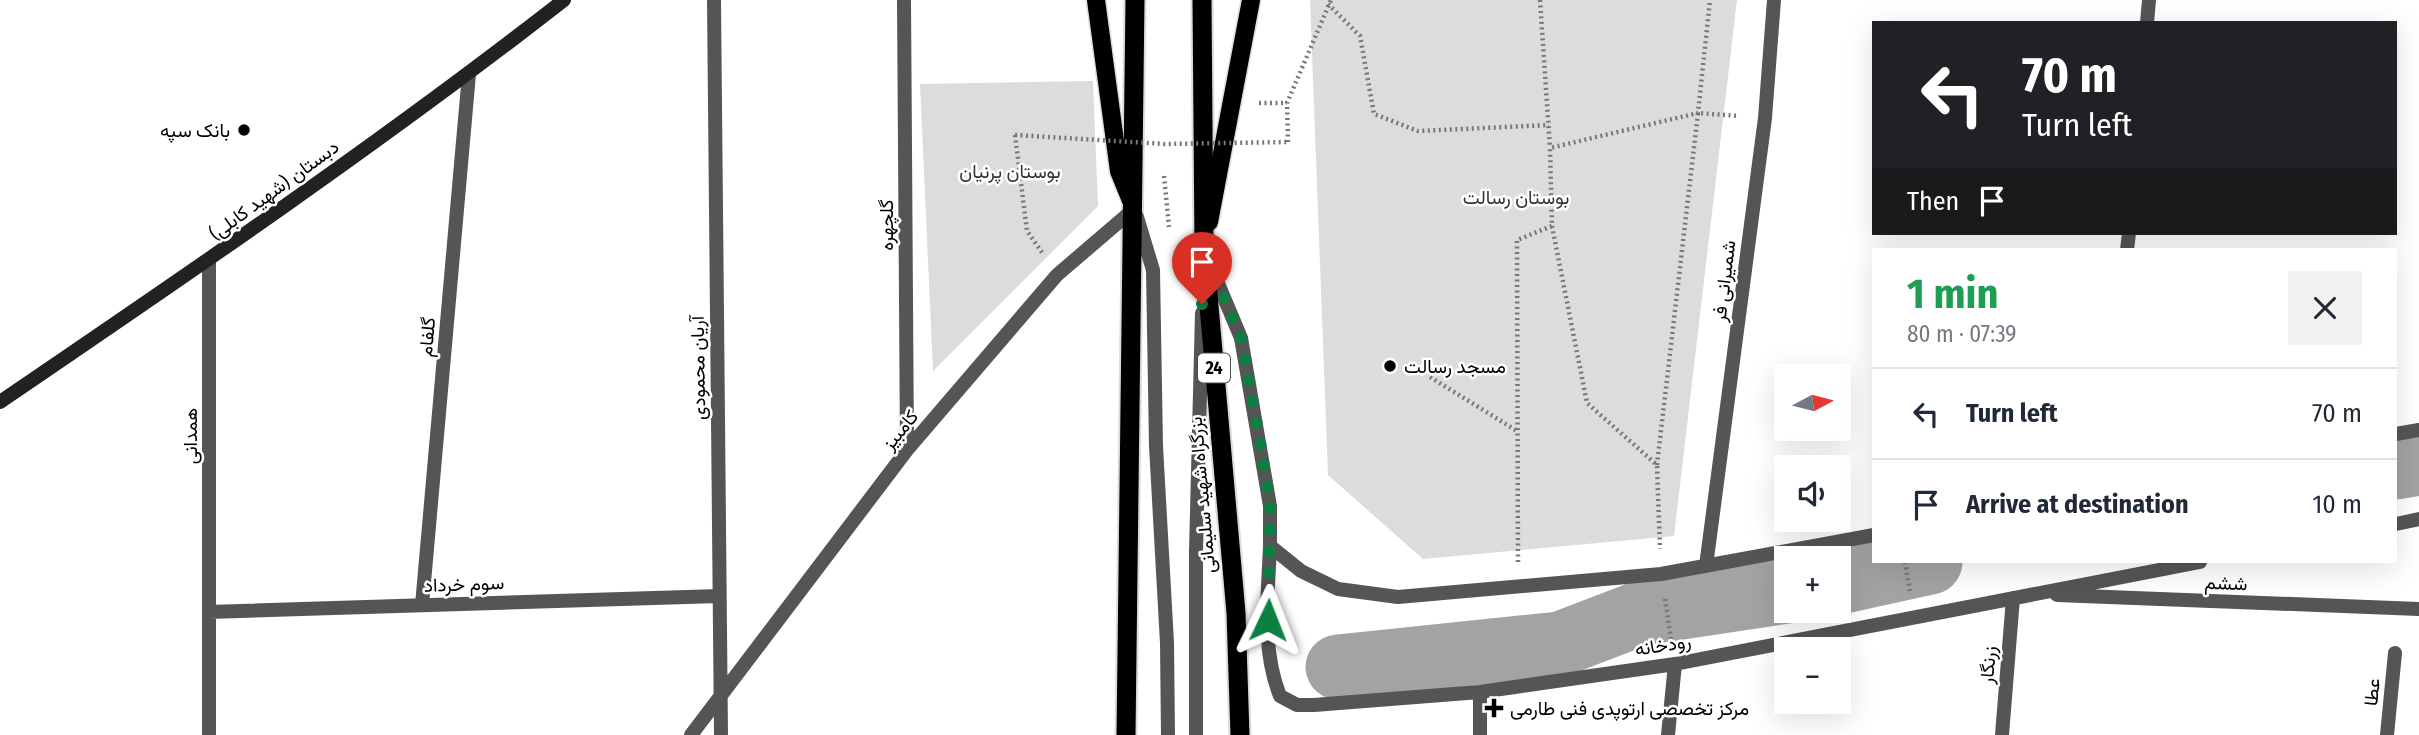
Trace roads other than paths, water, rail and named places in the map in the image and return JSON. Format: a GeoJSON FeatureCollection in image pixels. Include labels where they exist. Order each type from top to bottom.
{"type":"FeatureCollection","features":[{"type":"Feature","properties":{"kind":"highway"},"geometry":{"type":"LineString","coordinates":[[1126,735],[1135,0]]}},
{"type":"Feature","properties":{"kind":"highway","name":"بزرگراه شهید سلیمانی"},"geometry":{"type":"LineString","coordinates":[[1202,0],[1204,249],[1236,613],[1240,735]]}},
{"type":"Feature","properties":{"kind":"main road","name":"دبستان (شهید کابلی)"},"geometry":{"type":"LineString","coordinates":[[0,402],[209,260],[470,74],[564,0]]}},
{"type":"Feature","properties":{"kind":"main road"},"geometry":{"type":"LineString","coordinates":[[1096,0],[1119,171],[1134,209]]}},
{"type":"Feature","properties":{"kind":"main road"},"geometry":{"type":"LineString","coordinates":[[1204,249],[1251,0]]}},
{"type":"Feature","properties":{"kind":"street","name":"آریان محمودی"},"geometry":{"type":"LineString","coordinates":[[714,0],[721,735]]}},
{"type":"Feature","properties":{"kind":"street","name":"گلچهره"},"geometry":{"type":"LineString","coordinates":[[904,0],[907,450]]}},
{"type":"Feature","properties":{"kind":"street","name":"شمیرانی فر"},"geometry":{"type":"LineString","coordinates":[[1706,566],[1765,118],[1774,0]]}},
{"type":"Feature","properties":{"kind":"street"},"geometry":{"type":"LineString","coordinates":[[2147,21],[2149,0]]}},
{"type":"Feature","properties":{"kind":"street","name":"گلفام"},"geometry":{"type":"LineString","coordinates":[[422,605],[470,74]]}},
{"type":"Feature","properties":{"kind":"street","name":"کامبیز"},"geometry":{"type":"LineString","coordinates":[[691,735],[907,450],[1057,275],[1134,209]]}},
{"type":"Feature","properties":{"kind":"street"},"geometry":{"type":"LineString","coordinates":[[1134,209],[1153,270],[1156,446],[1167,643],[1168,735]]}},
{"type":"Feature","properties":{"kind":"street"},"geometry":{"type":"LineString","coordinates":[[1196,735],[1196,552],[1204,249]]}},
{"type":"Feature","properties":{"kind":"street","name":"رودخانه"},"geometry":{"type":"LineString","coordinates":[[1204,249],[1241,338],[1270,506],[1267,644],[1270,672],[1280,696],[1297,705],[1480,692],[1675,664],[2195,563]]}},
{"type":"Feature","properties":{"kind":"street","name":"همدانی"},"geometry":{"type":"LineString","coordinates":[[209,260],[209,735]]}},
{"type":"Feature","properties":{"kind":"street"},"geometry":{"type":"LineString","coordinates":[[2397,434],[2419,430]]}},
{"type":"Feature","properties":{"kind":"street"},"geometry":{"type":"LineString","coordinates":[[2397,524],[2419,519]]}},
{"type":"Feature","properties":{"kind":"street"},"geometry":{"type":"LineString","coordinates":[[1270,546],[1301,571],[1338,589],[1398,597],[1661,574],[1872,535]]}},
{"type":"Feature","properties":{"kind":"street","name":"ششم"},"geometry":{"type":"LineString","coordinates":[[2032,594],[2419,609]]}},
{"type":"Feature","properties":{"kind":"street","name":"سوم خرداد"},"geometry":{"type":"LineString","coordinates":[[209,612],[719,596]]}},
{"type":"Feature","properties":{"kind":"street","name":"زرنگار"},"geometry":{"type":"LineString","coordinates":[[2002,735],[2012,598]]}},
{"type":"Feature","properties":{"kind":"street","name":"عطا"},"geometry":{"type":"LineString","coordinates":[[2387,735],[2395,653]]}},
{"type":"Feature","properties":{"kind":"street"},"geometry":{"type":"LineString","coordinates":[[1668,735],[1675,664]]}},
{"type":"Feature","properties":{"kind":"street"},"geometry":{"type":"LineString","coordinates":[[1480,692],[1480,735]]}},
{"type":"Feature","properties":{"kind":"waterway"},"geometry":{"type":"LineString","coordinates":[[2397,467],[2419,463]]}},
{"type":"Feature","properties":{"kind":"waterway"},"geometry":{"type":"LineString","coordinates":[[1851,579],[1925,563]]}},
{"type":"Feature","properties":{"kind":"waterway"},"geometry":{"type":"LineString","coordinates":[[1338,667],[1560,644],[1641,613],[1774,593]]}},
{"type":"Feature","properties":{"kind":"place","name":"بانک سپه"},"geometry":{"type":"Point","coordinates":[244,130]}},
{"type":"Feature","properties":{"kind":"place","name":"مسجد رسالت"},"geometry":{"type":"Point","coordinates":[1390,366]}},
{"type":"Feature","properties":{"kind":"place","name":"مرکز تخصصی ارتوپدی فنی طارمی"},"geometry":{"type":"Point","coordinates":[1494,708]}},
{"type":"Feature","properties":{"kind":"park label","name":"بوستان پرنیان"},"geometry":{"type":"Point","coordinates":[1010,171]}},
{"type":"Feature","properties":{"kind":"park label","name":"بوستان رسالت"},"geometry":{"type":"Point","coordinates":[1516,197]}}]}
